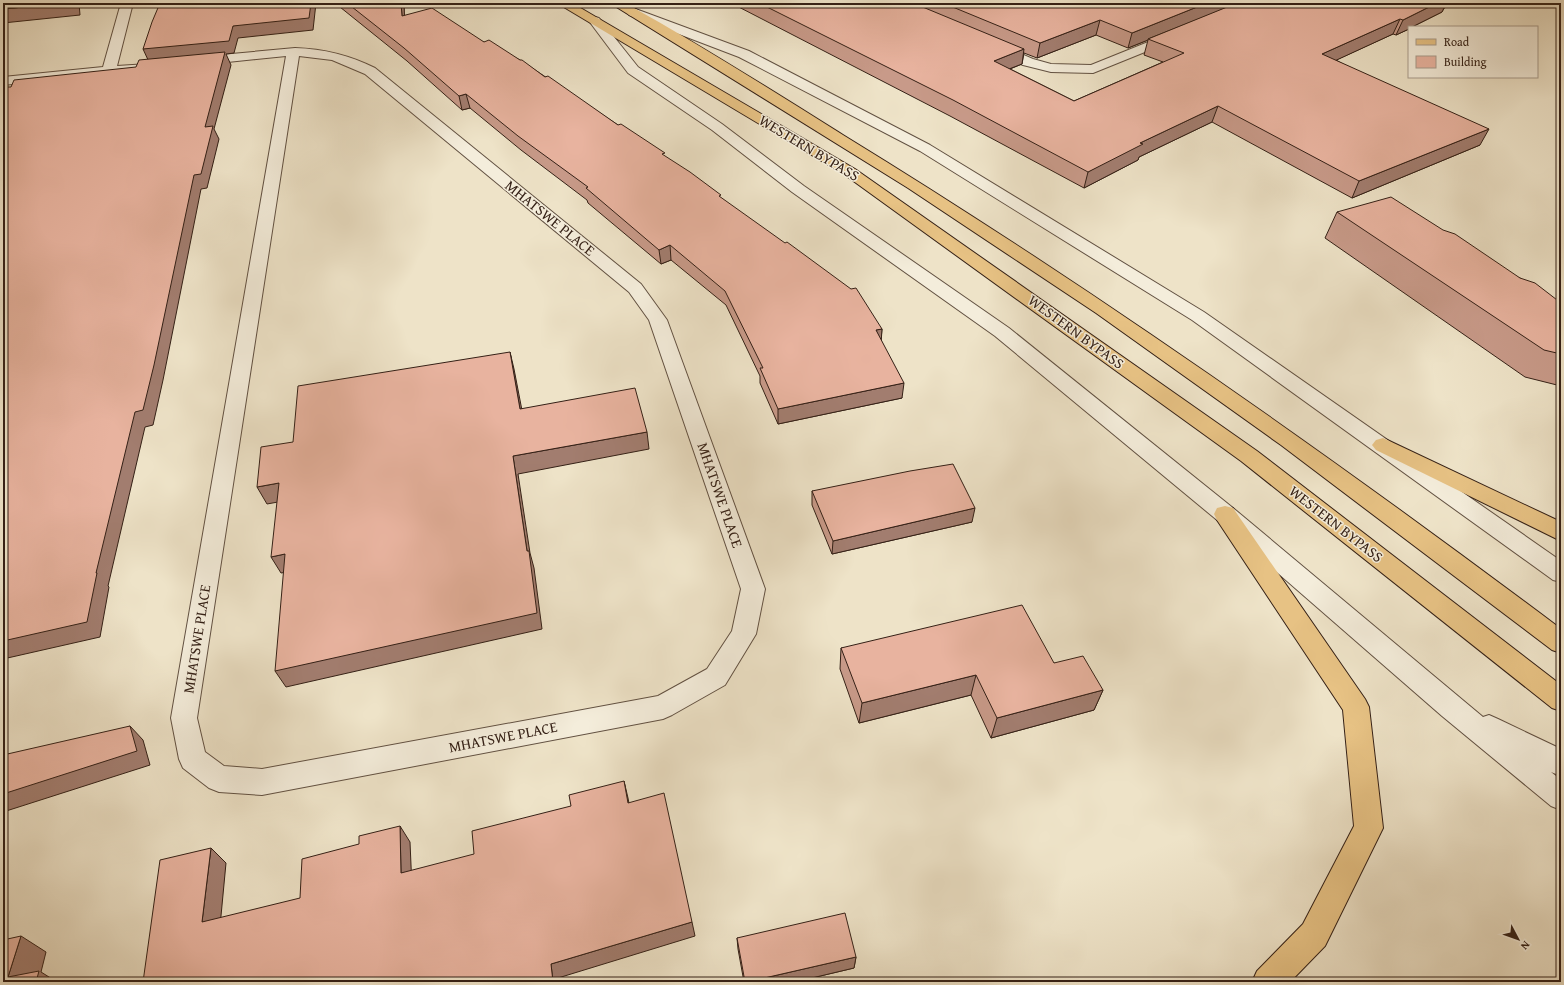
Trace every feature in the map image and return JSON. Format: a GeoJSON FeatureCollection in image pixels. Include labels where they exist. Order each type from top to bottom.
{"type":"FeatureCollection","features":[{"type":"Feature","properties":{"kind":"main road","name":"WESTERN BYPASS"},"geometry":{"type":"LineString","coordinates":[[563,3],[850,172],[1249,456],[1561,700]]}},
{"type":"Feature","properties":{"kind":"main road","name":"WESTERN BYPASS"},"geometry":{"type":"LineString","coordinates":[[616,3],[874,160],[995,236],[1246,410],[1561,643]]}},
{"type":"Feature","properties":{"kind":"main road"},"geometry":{"type":"LineString","coordinates":[[1383,445],[1561,532]]}},
{"type":"Feature","properties":{"kind":"main road"},"geometry":{"type":"LineString","coordinates":[[1225,514],[1356,707],[1369,828],[1314,935],[1268,982]]}},
{"type":"Feature","properties":{"kind":"street"},"geometry":{"type":"LineString","coordinates":[[109,70],[127,3]]}},
{"type":"Feature","properties":{"kind":"street"},"geometry":{"type":"LineString","coordinates":[[633,12],[744,54],[925,148],[1198,316],[1383,445],[1561,573]]}},
{"type":"Feature","properties":{"kind":"street"},"geometry":{"type":"LineString","coordinates":[[595,21],[633,70],[717,128],[798,189],[1002,332],[1225,514],[1451,708],[1561,797]]}},
{"type":"Feature","properties":{"kind":"street"},"geometry":{"type":"LineString","coordinates":[[985,44],[1028,62],[1052,68],[1093,69],[1188,30]]}},
{"type":"Feature","properties":{"kind":"street","name":"MHATSWE PLACE"},"geometry":{"type":"LineString","coordinates":[[186,63],[294,53],[323,54],[346,60],[370,71],[635,288],[658,320],[753,589],[744,634],[716,677],[663,707],[262,782],[219,780],[193,759],[184,718],[294,53]]}},
{"type":"Feature","properties":{"kind":"street"},"geometry":{"type":"LineString","coordinates":[[3,81],[155,65]]}},
{"type":"Feature","properties":{"kind":"street"},"geometry":{"type":"LineString","coordinates":[[1451,708],[1561,763]]}},
{"type":"Feature","properties":{"kind":"building"},"geometry":{"type":"Polygon","coordinates":[[[3,3],[65,3],[3,9],[3,3]]]}},
{"type":"Feature","properties":{"kind":"building"},"geometry":{"type":"Polygon","coordinates":[[[160,3],[311,3],[309,18],[233,26],[229,41],[143,49],[160,3]]]}},
{"type":"Feature","properties":{"kind":"building"},"geometry":{"type":"Polygon","coordinates":[[[347,3],[401,3],[402,16],[432,8],[484,42],[489,40],[522,60],[545,77],[548,76],[618,125],[621,124],[665,153],[662,154],[690,172],[721,195],[719,196],[785,243],[787,242],[851,289],[856,288],[882,329],[876,330],[904,383],[778,409],[760,368],[763,368],[725,291],[670,245],[659,250],[586,188],[588,187],[518,136],[466,94],[459,96],[404,48],[347,3]]]}},
{"type":"Feature","properties":{"kind":"building"},"geometry":{"type":"Polygon","coordinates":[[[759,3],[913,3],[1024,49],[994,61],[1074,101],[1184,53],[1148,39],[1237,3],[1437,3],[1403,20],[1400,19],[1322,54],[1489,129],[1359,181],[1218,106],[1140,143],[1143,144],[1088,172],[953,100],[759,3]]]}},
{"type":"Feature","properties":{"kind":"building"},"geometry":{"type":"Polygon","coordinates":[[[943,3],[1207,3],[1132,33],[1100,20],[1040,43],[943,3]]]}},
{"type":"Feature","properties":{"kind":"building"},"geometry":{"type":"Polygon","coordinates":[[[225,52],[205,127],[213,126],[201,174],[194,175],[154,365],[143,410],[135,412],[96,573],[87,622],[3,641],[3,87],[11,87],[14,80],[136,67],[139,60],[225,52]]]}},
{"type":"Feature","properties":{"kind":"building"},"geometry":{"type":"Polygon","coordinates":[[[1391,197],[1443,230],[1455,234],[1520,278],[1535,283],[1561,303],[1561,354],[1544,350],[1337,212],[1391,197]]]}},
{"type":"Feature","properties":{"kind":"building"},"geometry":{"type":"Polygon","coordinates":[[[510,352],[520,409],[635,388],[647,432],[513,456],[527,551],[529,551],[537,613],[275,671],[285,554],[271,557],[279,483],[257,487],[261,447],[293,442],[298,386],[510,352]]]}},
{"type":"Feature","properties":{"kind":"building"},"geometry":{"type":"Polygon","coordinates":[[[953,464],[975,508],[833,541],[812,491],[910,471],[953,464]]]}},
{"type":"Feature","properties":{"kind":"building"},"geometry":{"type":"Polygon","coordinates":[[[1022,605],[1054,663],[1083,656],[1103,690],[997,718],[976,675],[862,703],[841,648],[1022,605]]]}},
{"type":"Feature","properties":{"kind":"building"},"geometry":{"type":"Polygon","coordinates":[[[130,726],[137,751],[3,794],[3,755],[130,726]]]}},
{"type":"Feature","properties":{"kind":"building"},"geometry":{"type":"Polygon","coordinates":[[[624,781],[628,803],[664,793],[692,922],[551,964],[553,982],[143,982],[160,860],[211,848],[202,922],[300,898],[302,859],[359,844],[359,836],[400,826],[401,873],[474,854],[472,831],[571,806],[569,795],[624,781]]]}},
{"type":"Feature","properties":{"kind":"building"},"geometry":{"type":"Polygon","coordinates":[[[845,913],[856,957],[745,982],[737,938],[845,913]]]}},
{"type":"Feature","properties":{"kind":"building"},"geometry":{"type":"Polygon","coordinates":[[[21,936],[8,977],[39,971],[36,982],[3,982],[3,940],[21,936]]]}}]}
